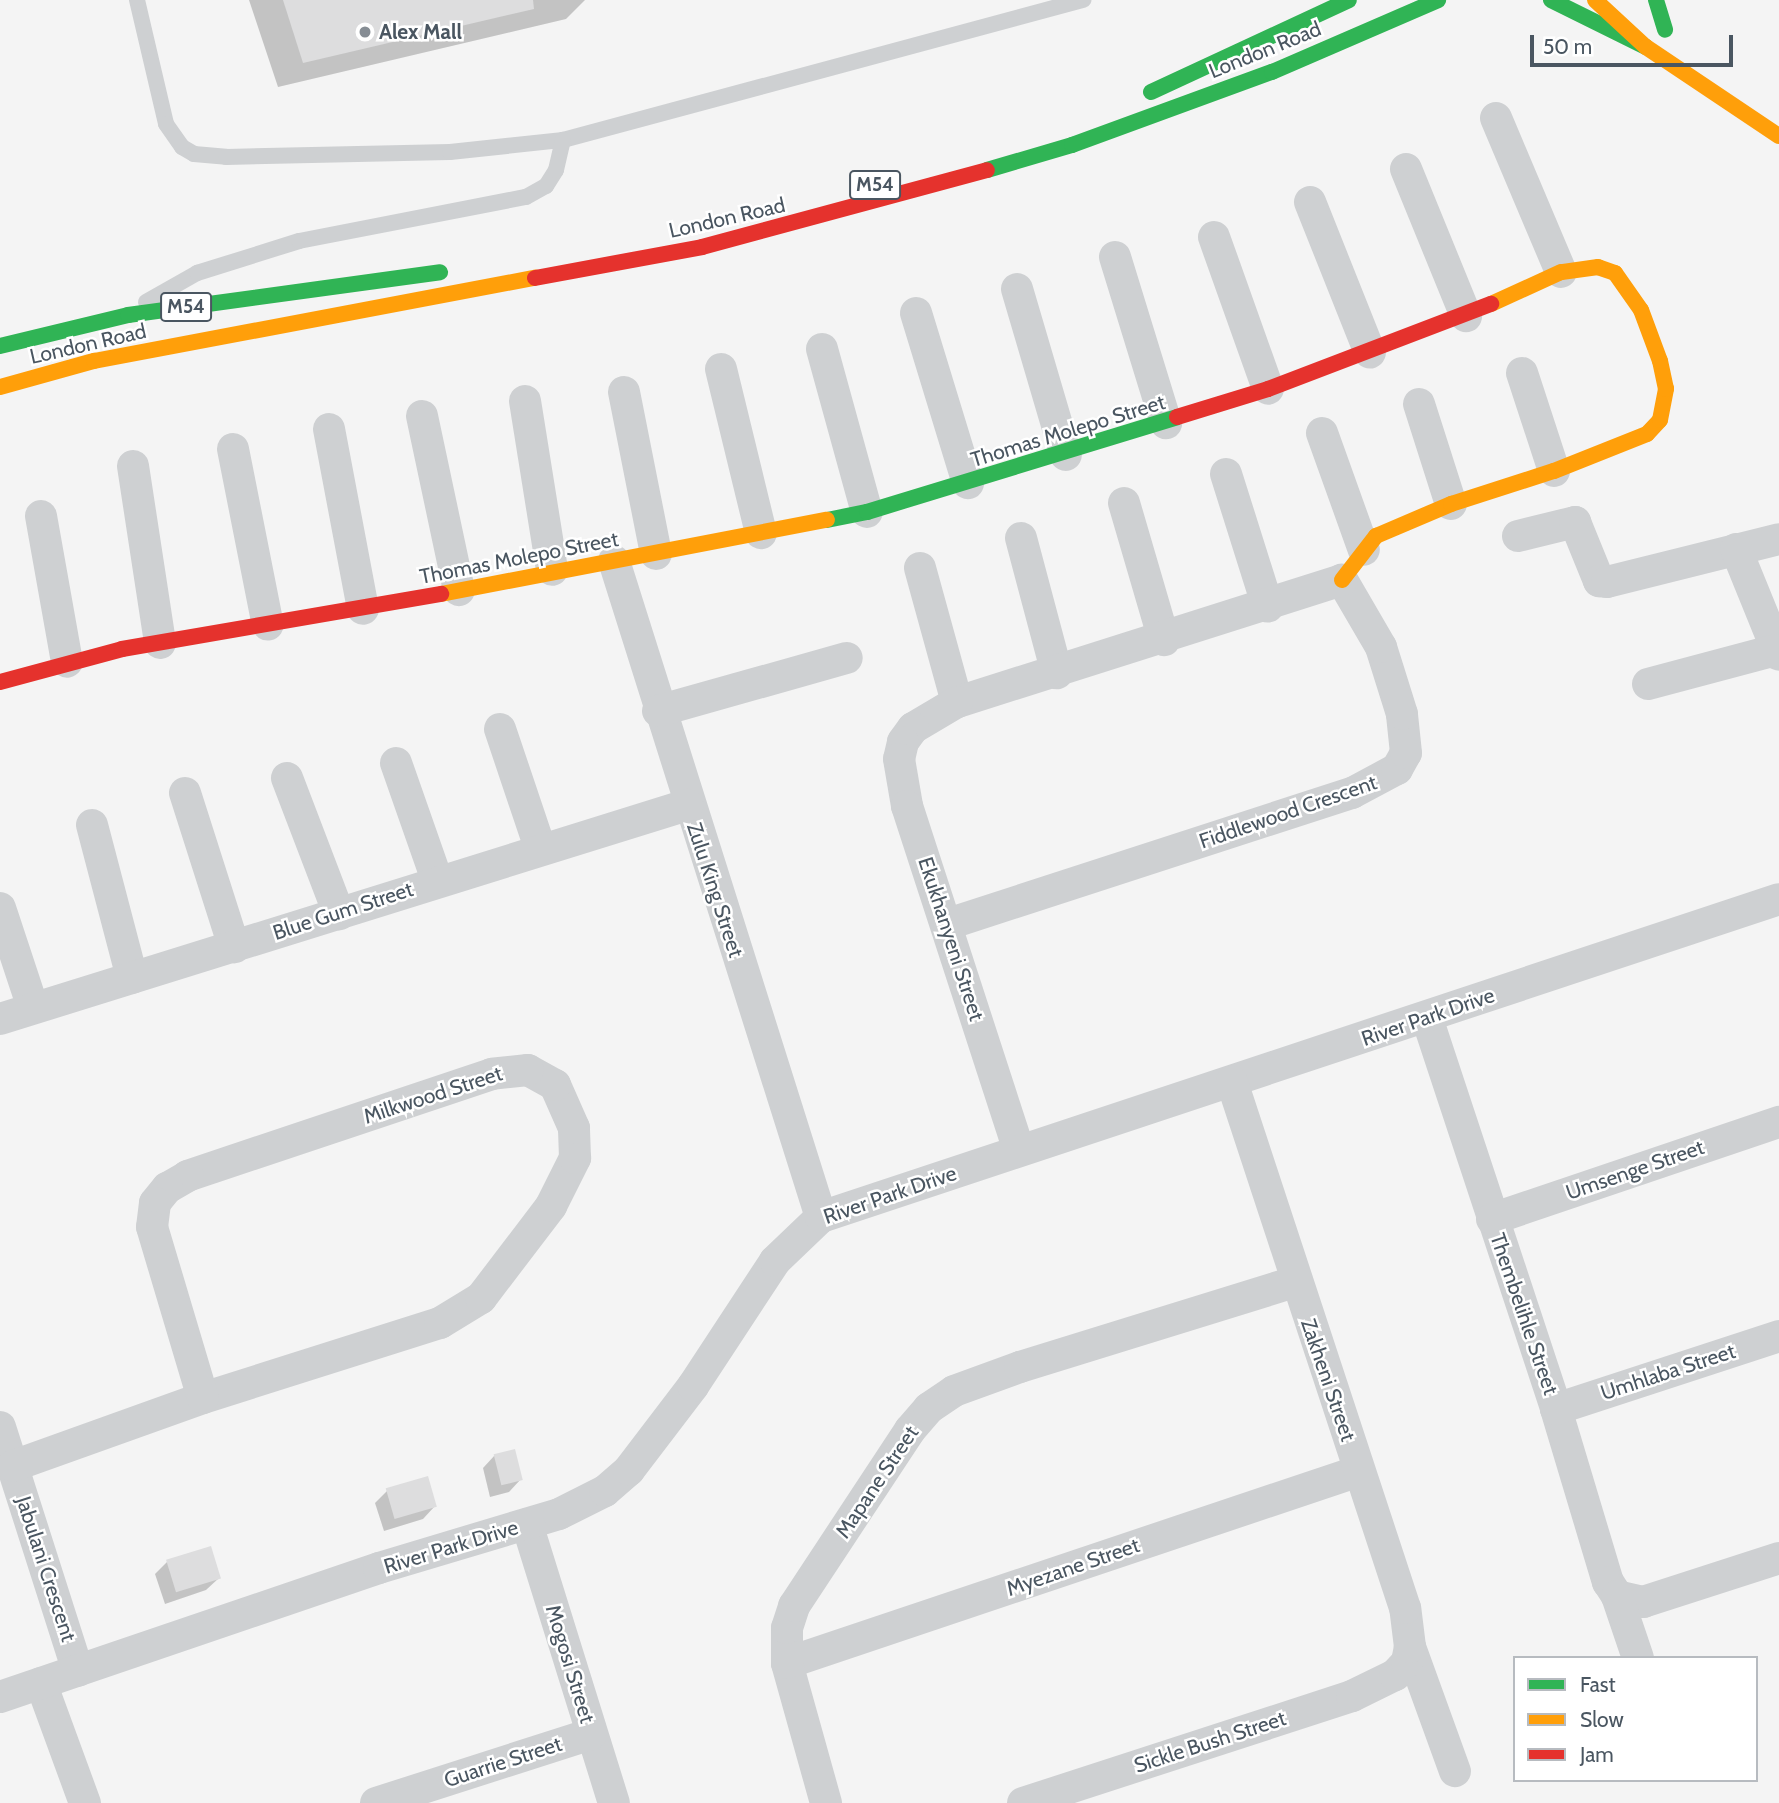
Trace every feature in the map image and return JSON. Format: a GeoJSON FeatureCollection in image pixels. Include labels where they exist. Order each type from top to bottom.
{"type":"FeatureCollection","features":[{"type":"Feature","properties":{"kind":"main road","name":"London Road"},"geometry":{"type":"LineString","coordinates":[[1134,98],[1349,0]]}},
{"type":"Feature","properties":{"kind":"main road","name":"London Road"},"geometry":{"type":"LineString","coordinates":[[0,387],[54,372],[702,247],[872,205],[1085,141],[1272,72],[1438,0]]}},
{"type":"Feature","properties":{"kind":"main road"},"geometry":{"type":"LineString","coordinates":[[1551,0],[1646,47],[1779,136]]}},
{"type":"Feature","properties":{"kind":"main road"},"geometry":{"type":"LineString","coordinates":[[1595,0],[1646,47]]}},
{"type":"Feature","properties":{"kind":"main road"},"geometry":{"type":"LineString","coordinates":[[1640,0],[1665,30]]}},
{"type":"Feature","properties":{"kind":"main road"},"geometry":{"type":"LineString","coordinates":[[1656,0],[1665,30],[1688,74]]}},
{"type":"Feature","properties":{"kind":"main road","name":"London Road"},"geometry":{"type":"LineString","coordinates":[[712,226],[820,202],[965,158]]}},
{"type":"Feature","properties":{"kind":"main road","name":"London Road"},"geometry":{"type":"LineString","coordinates":[[604,247],[686,232]]}},
{"type":"Feature","properties":{"kind":"main road","name":"Thomas Molepo Street"},"geometry":{"type":"LineString","coordinates":[[0,682],[67,662],[160,643],[363,609],[552,570],[656,554],[867,512],[1066,455],[1268,390],[1466,316],[1561,272],[1598,267],[1626,284],[1660,361],[1666,408],[1647,434],[1554,471],[1451,504],[1376,536],[1342,580]]}},
{"type":"Feature","properties":{"kind":"main road","name":"London Road"},"geometry":{"type":"LineString","coordinates":[[0,346],[128,315],[453,271]]}},
{"type":"Feature","properties":{"kind":"main road"},"geometry":{"type":"LineString","coordinates":[[0,403],[54,372]]}},
{"type":"Feature","properties":{"kind":"street"},"geometry":{"type":"LineString","coordinates":[[1496,118],[1561,272]]}},
{"type":"Feature","properties":{"kind":"street"},"geometry":{"type":"LineString","coordinates":[[1406,169],[1466,316]]}},
{"type":"Feature","properties":{"kind":"street"},"geometry":{"type":"LineString","coordinates":[[1310,202],[1370,353]]}},
{"type":"Feature","properties":{"kind":"street"},"geometry":{"type":"LineString","coordinates":[[1214,237],[1268,390]]}},
{"type":"Feature","properties":{"kind":"street"},"geometry":{"type":"LineString","coordinates":[[1115,257],[1166,423]]}},
{"type":"Feature","properties":{"kind":"street"},"geometry":{"type":"LineString","coordinates":[[1017,289],[1066,455]]}},
{"type":"Feature","properties":{"kind":"street"},"geometry":{"type":"LineString","coordinates":[[916,313],[968,483]]}},
{"type":"Feature","properties":{"kind":"street"},"geometry":{"type":"LineString","coordinates":[[822,349],[867,512]]}},
{"type":"Feature","properties":{"kind":"street"},"geometry":{"type":"LineString","coordinates":[[721,369],[761,533]]}},
{"type":"Feature","properties":{"kind":"street"},"geometry":{"type":"LineString","coordinates":[[1522,373],[1554,471]]}},
{"type":"Feature","properties":{"kind":"street"},"geometry":{"type":"LineString","coordinates":[[624,392],[656,554]]}},
{"type":"Feature","properties":{"kind":"street"},"geometry":{"type":"LineString","coordinates":[[525,401],[552,570]]}},
{"type":"Feature","properties":{"kind":"street"},"geometry":{"type":"LineString","coordinates":[[1419,404],[1451,504]]}},
{"type":"Feature","properties":{"kind":"street"},"geometry":{"type":"LineString","coordinates":[[422,416],[459,590]]}},
{"type":"Feature","properties":{"kind":"street"},"geometry":{"type":"LineString","coordinates":[[329,429],[363,609]]}},
{"type":"Feature","properties":{"kind":"street"},"geometry":{"type":"LineString","coordinates":[[1322,433],[1364,550]]}},
{"type":"Feature","properties":{"kind":"street"},"geometry":{"type":"LineString","coordinates":[[233,449],[268,625]]}},
{"type":"Feature","properties":{"kind":"street"},"geometry":{"type":"LineString","coordinates":[[133,466],[160,643]]}},
{"type":"Feature","properties":{"kind":"street"},"geometry":{"type":"LineString","coordinates":[[1226,474],[1268,607]]}},
{"type":"Feature","properties":{"kind":"street"},"geometry":{"type":"LineString","coordinates":[[1124,503],[1164,640]]}},
{"type":"Feature","properties":{"kind":"street"},"geometry":{"type":"LineString","coordinates":[[41,516],[67,662]]}},
{"type":"Feature","properties":{"kind":"street"},"geometry":{"type":"LineString","coordinates":[[1518,536],[1576,522],[1599,581],[1607,582],[1779,539]]}},
{"type":"Feature","properties":{"kind":"street"},"geometry":{"type":"LineString","coordinates":[[1021,538],[1057,673]]}},
{"type":"Feature","properties":{"kind":"street"},"geometry":{"type":"LineString","coordinates":[[1648,684],[1778,653],[1737,549]]}},
{"type":"Feature","properties":{"kind":"street","name":"Zulu King Street"},"geometry":{"type":"LineString","coordinates":[[614,561],[687,805],[821,1217]]}},
{"type":"Feature","properties":{"kind":"street"},"geometry":{"type":"LineString","coordinates":[[920,568],[957,702],[1164,640],[1342,580]]}},
{"type":"Feature","properties":{"kind":"street","name":"Fiddlewood Crescent"},"geometry":{"type":"LineString","coordinates":[[948,924],[1352,793],[1397,769],[1406,753],[1402,714],[1381,647],[1342,580]]}},
{"type":"Feature","properties":{"kind":"street"},"geometry":{"type":"LineString","coordinates":[[659,711],[847,658]]}},
{"type":"Feature","properties":{"kind":"street","name":"Ekukhanyeni Street"},"geometry":{"type":"LineString","coordinates":[[957,702],[913,728],[901,750],[901,780],[1020,1150]]}},
{"type":"Feature","properties":{"kind":"street"},"geometry":{"type":"LineString","coordinates":[[500,729],[540,848]]}},
{"type":"Feature","properties":{"kind":"street"},"geometry":{"type":"LineString","coordinates":[[396,763],[437,880]]}},
{"type":"Feature","properties":{"kind":"street"},"geometry":{"type":"LineString","coordinates":[[287,778],[339,914]]}},
{"type":"Feature","properties":{"kind":"street"},"geometry":{"type":"LineString","coordinates":[[185,793],[234,947]]}},
{"type":"Feature","properties":{"kind":"street","name":"Blue Gum Street"},"geometry":{"type":"LineString","coordinates":[[0,1019],[339,914],[437,880],[687,805]]}},
{"type":"Feature","properties":{"kind":"street"},"geometry":{"type":"LineString","coordinates":[[92,825],[132,978]]}},
{"type":"Feature","properties":{"kind":"street","name":"River Park Drive"},"geometry":{"type":"LineString","coordinates":[[0,1697],[584,1503],[629,1470],[693,1386],[775,1261],[821,1217],[1779,899]]}},
{"type":"Feature","properties":{"kind":"street"},"geometry":{"type":"LineString","coordinates":[[0,908],[33,1008]]}},
{"type":"Feature","properties":{"kind":"street","name":"Thembelihle Street"},"geometry":{"type":"LineString","coordinates":[[1427,1018],[1556,1409],[1608,1582],[1623,1599],[1637,1656]]}},
{"type":"Feature","properties":{"kind":"street","name":"Milkwood Street"},"geometry":{"type":"LineString","coordinates":[[13,1466],[203,1398],[440,1322],[481,1298],[551,1206],[571,1168],[574,1128],[555,1085],[528,1070],[492,1074],[188,1176],[167,1188],[155,1203],[152,1227],[203,1398]]}},
{"type":"Feature","properties":{"kind":"street","name":"Zakheni Street"},"geometry":{"type":"LineString","coordinates":[[1232,1082],[1295,1282],[1405,1608],[1410,1647],[1455,1771]]}},
{"type":"Feature","properties":{"kind":"street","name":"Umsenge Street"},"geometry":{"type":"LineString","coordinates":[[1492,1219],[1779,1122]]}},
{"type":"Feature","properties":{"kind":"street","name":"Mapane Street"},"geometry":{"type":"LineString","coordinates":[[826,1803],[786,1663],[788,1628],[794,1606],[910,1430],[929,1408],[954,1391],[1020,1367],[1295,1282]]}},
{"type":"Feature","properties":{"kind":"street","name":"Umhlaba Street"},"geometry":{"type":"LineString","coordinates":[[1556,1409],[1779,1336]]}},
{"type":"Feature","properties":{"kind":"street","name":"Jabulani Crescent"},"geometry":{"type":"LineString","coordinates":[[0,1427],[78,1671]]}},
{"type":"Feature","properties":{"kind":"street","name":"Myezane Street"},"geometry":{"type":"LineString","coordinates":[[786,1663],[1359,1471]]}},
{"type":"Feature","properties":{"kind":"street","name":"Mogosi Street"},"geometry":{"type":"LineString","coordinates":[[527,1524],[614,1803]]}},
{"type":"Feature","properties":{"kind":"street"},"geometry":{"type":"LineString","coordinates":[[1623,1599],[1660,1598],[1779,1558]]}},
{"type":"Feature","properties":{"kind":"street","name":"Sickle Bush Street"},"geometry":{"type":"LineString","coordinates":[[1023,1803],[1352,1696],[1395,1675],[1407,1662],[1410,1647]]}},
{"type":"Feature","properties":{"kind":"street"},"geometry":{"type":"LineString","coordinates":[[41,1683],[85,1803]]}},
{"type":"Feature","properties":{"kind":"street","name":"Guarrie Street"},"geometry":{"type":"LineString","coordinates":[[376,1803],[591,1734]]}},
{"type":"Feature","properties":{"kind":"lane"},"geometry":{"type":"LineString","coordinates":[[138,0],[166,124],[183,147],[194,153],[216,157],[410,154],[563,140],[1083,0]]}},
{"type":"Feature","properties":{"kind":"lane"},"geometry":{"type":"LineString","coordinates":[[128,315],[186,278],[267,250],[379,222],[526,197],[545,186],[556,170],[563,140]]}},
{"type":"Feature","properties":{"kind":"building","name":"Alex Mall"},"geometry":{"type":"Polygon","coordinates":[[[283,0],[533,0],[534,9],[303,63],[283,0]]]}},
{"type":"Feature","properties":{"kind":"building"},"geometry":{"type":"Polygon","coordinates":[[[515,1449],[523,1480],[501,1485],[494,1454],[515,1449]]]}},
{"type":"Feature","properties":{"kind":"building"},"geometry":{"type":"Polygon","coordinates":[[[428,1476],[437,1507],[395,1519],[386,1488],[428,1476]]]}},
{"type":"Feature","properties":{"kind":"building"},"geometry":{"type":"Polygon","coordinates":[[[211,1546],[221,1579],[176,1592],[166,1560],[211,1546]]]}},
{"type":"Feature","properties":{"kind":"traffic: fast"},"geometry":{"type":"LineString","coordinates":[[1151,92],[1349,0]]}},
{"type":"Feature","properties":{"kind":"traffic: fast"},"geometry":{"type":"LineString","coordinates":[[987,170],[1072,145],[1272,72],[1438,0]]}},
{"type":"Feature","properties":{"kind":"traffic: fast"},"geometry":{"type":"LineString","coordinates":[[1551,0],[1646,47]]}},
{"type":"Feature","properties":{"kind":"traffic: fast"},"geometry":{"type":"LineString","coordinates":[[1656,0],[1665,30]]}},
{"type":"Feature","properties":{"kind":"traffic: fast"},"geometry":{"type":"LineString","coordinates":[[0,346],[128,315],[440,272]]}},
{"type":"Feature","properties":{"kind":"traffic: fast"},"geometry":{"type":"LineString","coordinates":[[827,520],[867,512],[1177,417]]}},
{"type":"Feature","properties":{"kind":"traffic: slow"},"geometry":{"type":"LineString","coordinates":[[1595,0],[1646,47],[1779,136]]}},
{"type":"Feature","properties":{"kind":"traffic: slow"},"geometry":{"type":"LineString","coordinates":[[1342,580],[1376,536],[1451,504],[1554,471],[1647,434],[1660,420],[1666,389],[1660,361],[1641,310],[1615,273],[1598,267],[1561,272],[1491,304]]}},
{"type":"Feature","properties":{"kind":"traffic: slow"},"geometry":{"type":"LineString","coordinates":[[0,387],[94,361],[535,278]]}},
{"type":"Feature","properties":{"kind":"traffic: slow"},"geometry":{"type":"LineString","coordinates":[[441,594],[827,520]]}},
{"type":"Feature","properties":{"kind":"traffic: jam"},"geometry":{"type":"LineString","coordinates":[[535,278],[702,247],[987,170]]}},
{"type":"Feature","properties":{"kind":"traffic: jam"},"geometry":{"type":"LineString","coordinates":[[1177,417],[1268,389],[1491,304]]}},
{"type":"Feature","properties":{"kind":"traffic: jam"},"geometry":{"type":"LineString","coordinates":[[0,682],[122,649],[441,594]]}},
{"type":"Feature","properties":{"kind":"place","name":"Alex Mall"},"geometry":{"type":"Point","coordinates":[365,32]}}]}
